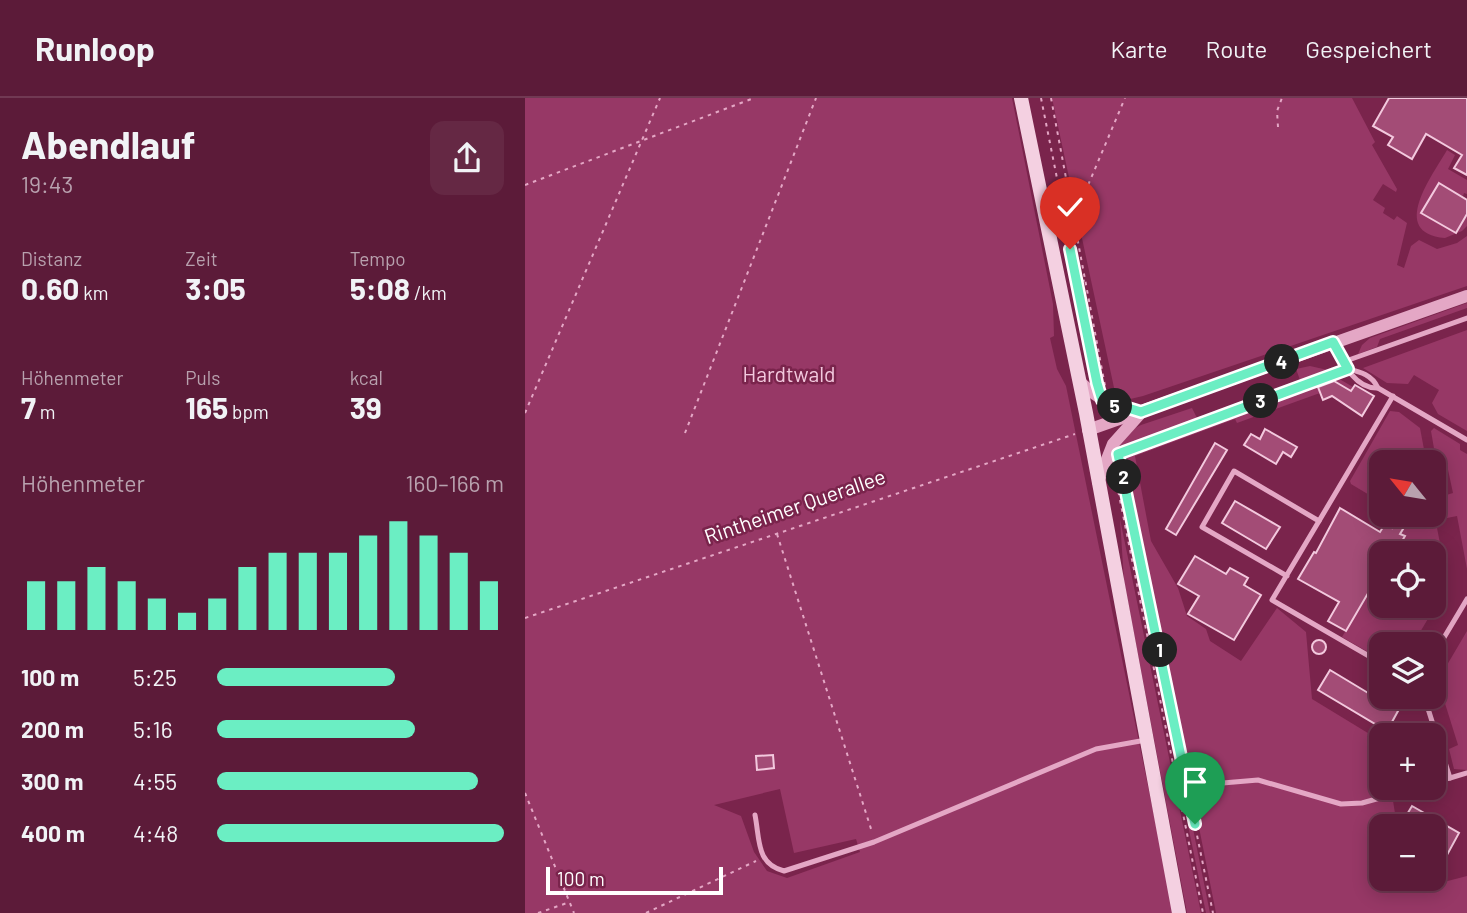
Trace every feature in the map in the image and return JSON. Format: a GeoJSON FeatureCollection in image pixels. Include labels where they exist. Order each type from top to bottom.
{"type":"FeatureCollection","features":[{"type":"Feature","properties":{"kind":"main road"},"geometry":{"type":"LineString","coordinates":[[1021,98],[1079,381],[1083,431],[1097,482],[1179,913]]}},
{"type":"Feature","properties":{"kind":"street"},"geometry":{"type":"LineString","coordinates":[[1083,431],[1467,296]]}},
{"type":"Feature","properties":{"kind":"street"},"geometry":{"type":"LineString","coordinates":[[1079,381],[1102,400],[1141,412]]}},
{"type":"Feature","properties":{"kind":"street"},"geometry":{"type":"LineString","coordinates":[[1097,482],[1113,444],[1141,412]]}},
{"type":"Feature","properties":{"kind":"lane"},"geometry":{"type":"LineString","coordinates":[[1343,362],[1467,318]]}},
{"type":"Feature","properties":{"kind":"lane"},"geometry":{"type":"LineString","coordinates":[[1333,342],[1356,380],[1370,388],[1378,388],[1467,440]]}},
{"type":"Feature","properties":{"kind":"lane"},"geometry":{"type":"LineString","coordinates":[[1348,369],[1362,372],[1374,379],[1378,388]]}},
{"type":"Feature","properties":{"kind":"lane"},"geometry":{"type":"LineString","coordinates":[[1369,656],[1272,600],[1392,396]]}},
{"type":"Feature","properties":{"kind":"lane"},"geometry":{"type":"LineString","coordinates":[[1287,576],[1202,527],[1234,471],[1319,521]]}},
{"type":"Feature","properties":{"kind":"lane"},"geometry":{"type":"LineString","coordinates":[[1446,634],[1467,599]]}},
{"type":"Feature","properties":{"kind":"lane"},"geometry":{"type":"LineString","coordinates":[[1428,709],[1450,778]]}},
{"type":"Feature","properties":{"kind":"lane"},"geometry":{"type":"LineString","coordinates":[[755,815],[763,857],[771,868],[785,871],[874,842],[1096,749],[1146,740]]}},
{"type":"Feature","properties":{"kind":"lane"},"geometry":{"type":"LineString","coordinates":[[1446,779],[1467,774]]}},
{"type":"Feature","properties":{"kind":"lane"},"geometry":{"type":"LineString","coordinates":[[1199,785],[1258,780],[1342,804],[1373,800]]}},
{"type":"Feature","properties":{"kind":"path"},"geometry":{"type":"LineString","coordinates":[[525,413],[660,98]]}},
{"type":"Feature","properties":{"kind":"path"},"geometry":{"type":"LineString","coordinates":[[525,185],[754,98]]}},
{"type":"Feature","properties":{"kind":"path"},"geometry":{"type":"LineString","coordinates":[[685,433],[815,98]]}},
{"type":"Feature","properties":{"kind":"path"},"geometry":{"type":"LineString","coordinates":[[1041,98],[1102,400]]}},
{"type":"Feature","properties":{"kind":"path"},"geometry":{"type":"LineString","coordinates":[[1051,98],[1104,374]]}},
{"type":"Feature","properties":{"kind":"path"},"geometry":{"type":"LineString","coordinates":[[1075,216],[1125,98]]}},
{"type":"Feature","properties":{"kind":"path"},"geometry":{"type":"LineString","coordinates":[[1278,127],[1277,111],[1283,98]]}},
{"type":"Feature","properties":{"kind":"path"},"geometry":{"type":"LineString","coordinates":[[1072,283],[1087,280]]}},
{"type":"Feature","properties":{"kind":"path"},"geometry":{"type":"LineString","coordinates":[[1118,454],[1348,369]]}},
{"type":"Feature","properties":{"kind":"path","name":"Rintheimer Querallee"},"geometry":{"type":"LineString","coordinates":[[525,618],[1083,431]]}},
{"type":"Feature","properties":{"kind":"path"},"geometry":{"type":"LineString","coordinates":[[1116,461],[1118,454]]}},
{"type":"Feature","properties":{"kind":"path"},"geometry":{"type":"LineString","coordinates":[[1118,454],[1213,913]]}},
{"type":"Feature","properties":{"kind":"path"},"geometry":{"type":"LineString","coordinates":[[1114,469],[1203,913]]}},
{"type":"Feature","properties":{"kind":"path"},"geometry":{"type":"LineString","coordinates":[[777,533],[874,842]]}},
{"type":"Feature","properties":{"kind":"path"},"geometry":{"type":"LineString","coordinates":[[525,793],[574,913]]}},
{"type":"Feature","properties":{"kind":"path"},"geometry":{"type":"LineString","coordinates":[[646,913],[763,857]]}},
{"type":"Feature","properties":{"kind":"path"},"geometry":{"type":"LineString","coordinates":[[538,913],[569,903]]}},
{"type":"Feature","properties":{"kind":"green space","name":"Hardtwald"},"geometry":{"type":"Polygon","coordinates":[[[525,98],[1012,98],[1053,304],[1054,336],[1050,338],[1057,369],[1066,386],[1174,913],[525,913],[525,98]],[[780,789],[714,805],[741,816],[754,852],[767,871],[787,878],[860,852],[856,839],[794,853],[780,789]]]}},
{"type":"Feature","properties":{"kind":"green space"},"geometry":{"type":"Polygon","coordinates":[[[1052,98],[1352,98],[1375,142],[1372,145],[1397,189],[1396,192],[1383,184],[1373,200],[1385,208],[1383,213],[1394,220],[1397,216],[1407,223],[1397,265],[1404,268],[1411,246],[1419,240],[1437,249],[1457,243],[1467,236],[1467,286],[1143,396],[1126,400],[1116,397],[1052,98]]]}},
{"type":"Feature","properties":{"kind":"green space"},"geometry":{"type":"Polygon","coordinates":[[[1447,150],[1455,155],[1448,169],[1467,180],[1467,194],[1464,193],[1463,196],[1449,191],[1467,208],[1467,226],[1445,238],[1428,234],[1419,226],[1417,215],[1425,188],[1447,150]]]}},
{"type":"Feature","properties":{"kind":"green space"},"geometry":{"type":"Polygon","coordinates":[[[1467,303],[1467,308],[1380,339],[1377,347],[1358,354],[1362,345],[1370,338],[1467,303]]]}},
{"type":"Feature","properties":{"kind":"green space"},"geometry":{"type":"Polygon","coordinates":[[[1467,330],[1467,431],[1438,414],[1432,403],[1439,390],[1414,375],[1408,384],[1387,383],[1363,368],[1467,330]]]}},
{"type":"Feature","properties":{"kind":"green space"},"geometry":{"type":"Polygon","coordinates":[[[1310,366],[1332,371],[1126,446],[1120,445],[1141,425],[1192,408],[1197,418],[1300,380],[1296,369],[1310,366]]]}},
{"type":"Feature","properties":{"kind":"green space"},"geometry":{"type":"Polygon","coordinates":[[[1336,377],[1353,387],[1350,391],[1334,381],[1319,387],[1320,393],[1237,423],[1235,419],[1135,456],[1151,541],[1178,588],[1187,616],[1206,629],[1210,641],[1241,661],[1277,608],[1306,632],[1312,699],[1369,734],[1369,800],[1393,800],[1395,814],[1369,814],[1369,891],[1446,891],[1446,881],[1467,876],[1467,913],[1216,913],[1143,545],[1138,535],[1123,456],[1336,377]]]}},
{"type":"Feature","properties":{"kind":"green space"},"geometry":{"type":"Polygon","coordinates":[[[1390,411],[1399,412],[1420,428],[1424,450],[1369,450],[1369,495],[1350,481],[1390,411]]]}},
{"type":"Feature","properties":{"kind":"green space"},"geometry":{"type":"Polygon","coordinates":[[[1434,428],[1460,444],[1460,450],[1467,454],[1467,569],[1457,516],[1447,518],[1446,512],[1446,495],[1453,493],[1446,465],[1446,450],[1434,450],[1431,431],[1434,428]]]}},
{"type":"Feature","properties":{"kind":"green space"},"geometry":{"type":"Polygon","coordinates":[[[1120,467],[1210,913],[1206,913],[1115,469],[1120,467]]]}},
{"type":"Feature","properties":{"kind":"green space"},"geometry":{"type":"Polygon","coordinates":[[[1120,519],[1201,913],[1187,913],[1124,581],[1120,519]]]}},
{"type":"Feature","properties":{"kind":"green space"},"geometry":{"type":"Polygon","coordinates":[[[1404,527],[1437,527],[1440,541],[1402,541],[1405,537],[1400,534],[1404,527]]]}},
{"type":"Feature","properties":{"kind":"green space"},"geometry":{"type":"Polygon","coordinates":[[[1369,591],[1369,618],[1428,618],[1420,632],[1369,632],[1368,652],[1342,637],[1369,591]]]}},
{"type":"Feature","properties":{"kind":"green space"},"geometry":{"type":"Polygon","coordinates":[[[1467,631],[1467,770],[1454,769],[1449,749],[1458,745],[1446,707],[1447,665],[1467,631]]]}},
{"type":"Feature","properties":{"kind":"building"},"geometry":{"type":"Polygon","coordinates":[[[1389,98],[1467,98],[1467,175],[1454,168],[1462,155],[1426,134],[1412,159],[1388,145],[1393,137],[1373,126],[1389,98]]]}},
{"type":"Feature","properties":{"kind":"building"},"geometry":{"type":"Polygon","coordinates":[[[1439,183],[1467,200],[1467,214],[1456,233],[1421,213],[1439,183]]]}},
{"type":"Feature","properties":{"kind":"building"},"geometry":{"type":"Polygon","coordinates":[[[1334,381],[1351,391],[1355,385],[1374,396],[1362,416],[1332,396],[1323,400],[1318,387],[1334,381]]]}},
{"type":"Feature","properties":{"kind":"building"},"geometry":{"type":"Polygon","coordinates":[[[1265,429],[1297,447],[1291,457],[1283,452],[1276,464],[1244,445],[1251,434],[1260,439],[1265,429]]]}},
{"type":"Feature","properties":{"kind":"building"},"geometry":{"type":"Polygon","coordinates":[[[1215,443],[1227,450],[1176,535],[1166,529],[1215,443]]]}},
{"type":"Feature","properties":{"kind":"building"},"geometry":{"type":"Polygon","coordinates":[[[1235,501],[1280,527],[1266,549],[1222,523],[1235,501]]]}},
{"type":"Feature","properties":{"kind":"building"},"geometry":{"type":"Polygon","coordinates":[[[1340,508],[1380,532],[1383,527],[1399,527],[1403,529],[1400,534],[1405,536],[1402,541],[1369,541],[1369,592],[1346,631],[1328,621],[1339,602],[1298,579],[1314,552],[1316,553],[1340,508]]]}},
{"type":"Feature","properties":{"kind":"building"},"geometry":{"type":"Polygon","coordinates":[[[1195,556],[1226,574],[1230,568],[1248,578],[1244,585],[1261,595],[1234,640],[1188,614],[1199,596],[1178,584],[1195,556]]]}},
{"type":"Feature","properties":{"kind":"building"},"geometry":{"type":"Polygon","coordinates":[[[1319,640],[1324,642],[1324,652],[1319,654],[1314,652],[1312,647],[1314,642],[1319,640]]]}},
{"type":"Feature","properties":{"kind":"building"},"geometry":{"type":"Polygon","coordinates":[[[1330,670],[1369,694],[1369,709],[1398,711],[1391,723],[1374,723],[1318,690],[1330,670]]]}},
{"type":"Feature","properties":{"kind":"building"},"geometry":{"type":"Polygon","coordinates":[[[773,755],[774,768],[757,770],[756,756],[773,755]]]}},
{"type":"Feature","properties":{"kind":"building"},"geometry":{"type":"Polygon","coordinates":[[[1412,806],[1426,814],[1407,814],[1412,806]]]}},
{"type":"Feature","properties":{"kind":"building"},"geometry":{"type":"Polygon","coordinates":[[[1446,826],[1459,833],[1446,854],[1446,826]]]}},
{"type":"Feature","properties":{"kind":"route"},"geometry":{"type":"LineString","coordinates":[[1070,249],[1097,383],[1102,400],[1109,404],[1141,412],[1333,342],[1348,369],[1118,454],[1195,824]]}}]}
